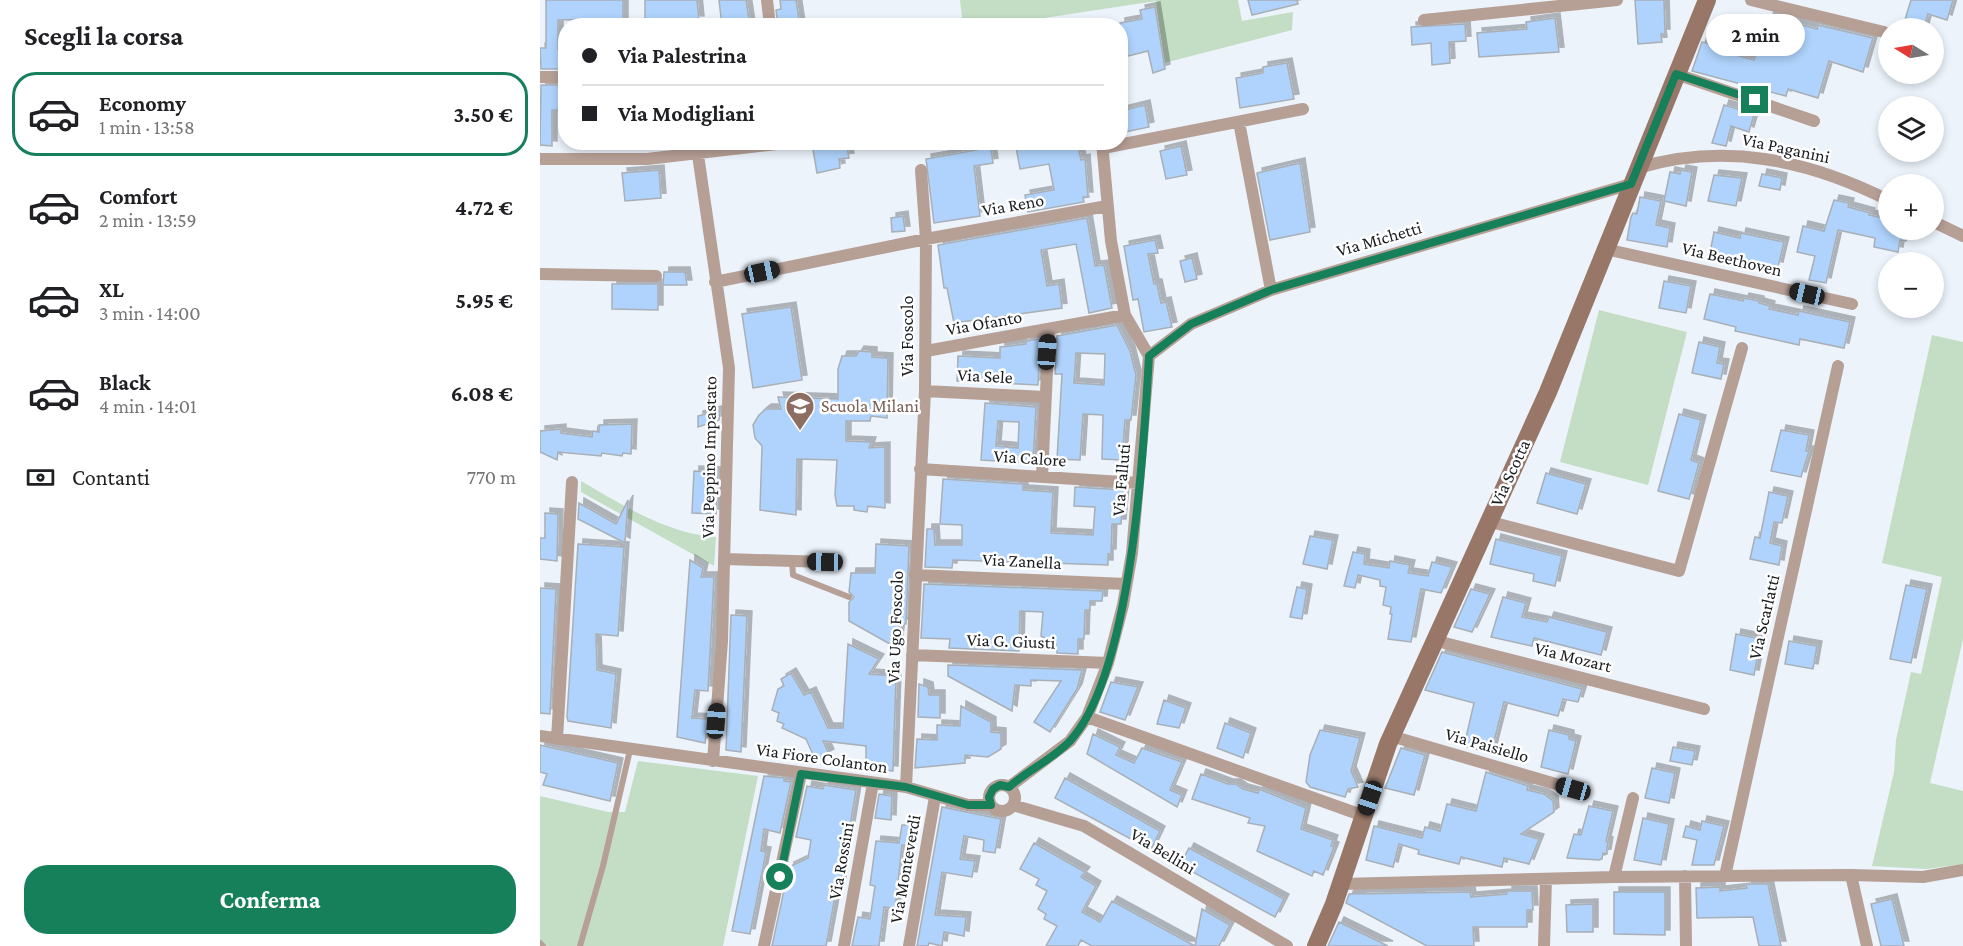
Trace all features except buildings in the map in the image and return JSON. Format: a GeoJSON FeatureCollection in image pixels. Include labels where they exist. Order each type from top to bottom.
{"type":"FeatureCollection","features":[{"type":"Feature","properties":{"kind":"street"},"geometry":{"type":"LineString","coordinates":[[767,0],[769,18]]}},
{"type":"Feature","properties":{"kind":"street"},"geometry":{"type":"LineString","coordinates":[[1424,20],[1617,0]]}},
{"type":"Feature","properties":{"kind":"street","name":"Via Scotta"},"geometry":{"type":"LineString","coordinates":[[1316,946],[1341,884],[1391,736],[1487,521],[1548,392],[1707,0]]}},
{"type":"Feature","properties":{"kind":"street"},"geometry":{"type":"LineString","coordinates":[[1750,0],[1878,31]]}},
{"type":"Feature","properties":{"kind":"street"},"geometry":{"type":"LineString","coordinates":[[1676,74],[1814,121]]}},
{"type":"Feature","properties":{"kind":"street"},"geometry":{"type":"LineString","coordinates":[[540,77],[558,77]]}},
{"type":"Feature","properties":{"kind":"street"},"geometry":{"type":"LineString","coordinates":[[1128,141],[1303,109]]}},
{"type":"Feature","properties":{"kind":"street"},"geometry":{"type":"LineString","coordinates":[[1239,122],[1271,290]]}},
{"type":"Feature","properties":{"kind":"street"},"geometry":{"type":"LineString","coordinates":[[540,159],[647,159],[736,150]]}},
{"type":"Feature","properties":{"kind":"street"},"geometry":{"type":"LineString","coordinates":[[1102,150],[1107,206],[1125,315],[1149,356]]}},
{"type":"Feature","properties":{"kind":"street","name":"Via Paganini"},"geometry":{"type":"LineString","coordinates":[[1635,176],[1670,159],[1719,154],[1754,157],[1822,172],[1878,196]]}},
{"type":"Feature","properties":{"kind":"street","name":"Via Peppino Impastato"},"geometry":{"type":"LineString","coordinates":[[698,155],[729,368],[725,559],[713,761]]}},
{"type":"Feature","properties":{"kind":"street","name":"Via Foscolo"},"geometry":{"type":"LineString","coordinates":[[920,469],[926,351],[926,239],[921,171]]}},
{"type":"Feature","properties":{"kind":"street","name":"Via Michetti"},"geometry":{"type":"LineString","coordinates":[[1149,356],[1191,324],[1271,290],[1635,176]]}},
{"type":"Feature","properties":{"kind":"street","name":"Via Reno"},"geometry":{"type":"LineString","coordinates":[[715,282],[926,239],[1107,206]]}},
{"type":"Feature","properties":{"kind":"street"},"geometry":{"type":"LineString","coordinates":[[1944,227],[1963,236]]}},
{"type":"Feature","properties":{"kind":"street","name":"Via Beethoven"},"geometry":{"type":"LineString","coordinates":[[1605,249],[1851,304]]}},
{"type":"Feature","properties":{"kind":"street"},"geometry":{"type":"LineString","coordinates":[[540,274],[656,276]]}},
{"type":"Feature","properties":{"kind":"street","name":"Via Ofanto"},"geometry":{"type":"LineString","coordinates":[[926,351],[1125,315]]}},
{"type":"Feature","properties":{"kind":"street","name":"Via Ofanto"},"geometry":{"type":"LineString","coordinates":[[1042,476],[1049,330]]}},
{"type":"Feature","properties":{"kind":"street"},"geometry":{"type":"LineString","coordinates":[[1487,521],[1679,571],[1742,348]]}},
{"type":"Feature","properties":{"kind":"street","name":"Via Falluti"},"geometry":{"type":"LineString","coordinates":[[1009,787],[1070,741],[1087,717],[1108,663],[1126,584],[1138,483],[1149,356]]}},
{"type":"Feature","properties":{"kind":"street","name":"Via Scarlatti"},"geometry":{"type":"LineString","coordinates":[[1725,876],[1838,366]]}},
{"type":"Feature","properties":{"kind":"street","name":"Via Sele"},"geometry":{"type":"LineString","coordinates":[[925,392],[1044,397]]}},
{"type":"Feature","properties":{"kind":"street","name":"Via Calore"},"geometry":{"type":"LineString","coordinates":[[920,469],[1138,483]]}},
{"type":"Feature","properties":{"kind":"street","name":"Via Ugo Foscolo"},"geometry":{"type":"LineString","coordinates":[[906,787],[920,469]]}},
{"type":"Feature","properties":{"kind":"street"},"geometry":{"type":"LineString","coordinates":[[557,739],[572,482]]}},
{"type":"Feature","properties":{"kind":"street"},"geometry":{"type":"LineString","coordinates":[[725,559],[825,562]]}},
{"type":"Feature","properties":{"kind":"street","name":"Via Zanella"},"geometry":{"type":"LineString","coordinates":[[915,575],[1126,584]]}},
{"type":"Feature","properties":{"kind":"street","name":"Via Mozart"},"geometry":{"type":"LineString","coordinates":[[1433,640],[1704,709]]}},
{"type":"Feature","properties":{"kind":"street","name":"Via G. Giusti"},"geometry":{"type":"LineString","coordinates":[[912,655],[1108,663]]}},
{"type":"Feature","properties":{"kind":"street"},"geometry":{"type":"LineString","coordinates":[[1087,717],[1364,816]]}},
{"type":"Feature","properties":{"kind":"street","name":"Via Fiore Colanton"},"geometry":{"type":"LineString","coordinates":[[540,736],[906,787],[968,805],[991,805]]}},
{"type":"Feature","properties":{"kind":"street","name":"Via Paisiello"},"geometry":{"type":"LineString","coordinates":[[1391,736],[1573,789]]}},
{"type":"Feature","properties":{"kind":"street"},"geometry":{"type":"LineString","coordinates":[[764,946],[801,774]]}},
{"type":"Feature","properties":{"kind":"street","name":"Via Rossini"},"geometry":{"type":"LineString","coordinates":[[844,946],[873,783]]}},
{"type":"Feature","properties":{"kind":"street"},"geometry":{"type":"LineString","coordinates":[[1000,785],[1009,787],[1015,797],[1013,805],[1002,811],[991,805],[989,797],[993,789],[1000,785]]}},
{"type":"Feature","properties":{"kind":"street","name":"Via Monteverdi"},"geometry":{"type":"LineString","coordinates":[[909,946],[935,797]]}},
{"type":"Feature","properties":{"kind":"street"},"geometry":{"type":"LineString","coordinates":[[1614,877],[1633,798]]}},
{"type":"Feature","properties":{"kind":"street","name":"Via Bellini"},"geometry":{"type":"LineString","coordinates":[[1013,805],[1084,826],[1287,946]]}},
{"type":"Feature","properties":{"kind":"street"},"geometry":{"type":"LineString","coordinates":[[1341,884],[1685,876],[1923,877],[1963,870]]}},
{"type":"Feature","properties":{"kind":"street"},"geometry":{"type":"LineString","coordinates":[[1851,875],[1867,946]]}},
{"type":"Feature","properties":{"kind":"street"},"geometry":{"type":"LineString","coordinates":[[1685,876],[1686,946]]}},
{"type":"Feature","properties":{"kind":"street"},"geometry":{"type":"LineString","coordinates":[[1544,946],[1546,879]]}},
{"type":"Feature","properties":{"kind":"lane"},"geometry":{"type":"LineString","coordinates":[[792,561],[793,575],[849,597]]}},
{"type":"Feature","properties":{"kind":"lane"},"geometry":{"type":"LineString","coordinates":[[580,946],[603,866],[630,750]]}},
{"type":"Feature","properties":{"kind":"green space"},"geometry":{"type":"Polygon","coordinates":[[[960,0],[1238,0],[1242,21],[1293,12],[1292,30],[1164,63],[1156,1],[1043,18],[962,18],[960,0]]]}},
{"type":"Feature","properties":{"kind":"green space"},"geometry":{"type":"Polygon","coordinates":[[[1599,310],[1687,332],[1648,485],[1560,462],[1599,310]]]}},
{"type":"Feature","properties":{"kind":"green space"},"geometry":{"type":"Polygon","coordinates":[[[1932,335],[1963,342],[1963,639],[1930,783],[1963,791],[1963,864],[1926,869],[1872,866],[1894,772],[1896,740],[1911,672],[1921,674],[1942,577],[1882,563],[1932,335]]]}},
{"type":"Feature","properties":{"kind":"green space"},"geometry":{"type":"Polygon","coordinates":[[[581,481],[646,517],[680,530],[716,537],[714,566],[581,492],[581,481]]]}},
{"type":"Feature","properties":{"kind":"green space"},"geometry":{"type":"Polygon","coordinates":[[[638,761],[758,776],[723,946],[540,946],[540,796],[608,812],[625,812],[638,761]]]}},
{"type":"Feature","properties":{"kind":"place","name":"Scuola Milani"},"geometry":{"type":"Point","coordinates":[800,432]}},
{"type":"Feature","properties":{"kind":"route"},"geometry":{"type":"LineString","coordinates":[[780,877],[801,774],[906,787],[968,805],[991,805],[990,792],[996,786],[1009,787],[1059,750],[1070,741],[1087,717],[1108,663],[1123,605],[1132,554],[1149,356],[1191,324],[1271,290],[1631,184],[1676,74],[1755,100]]}}]}
